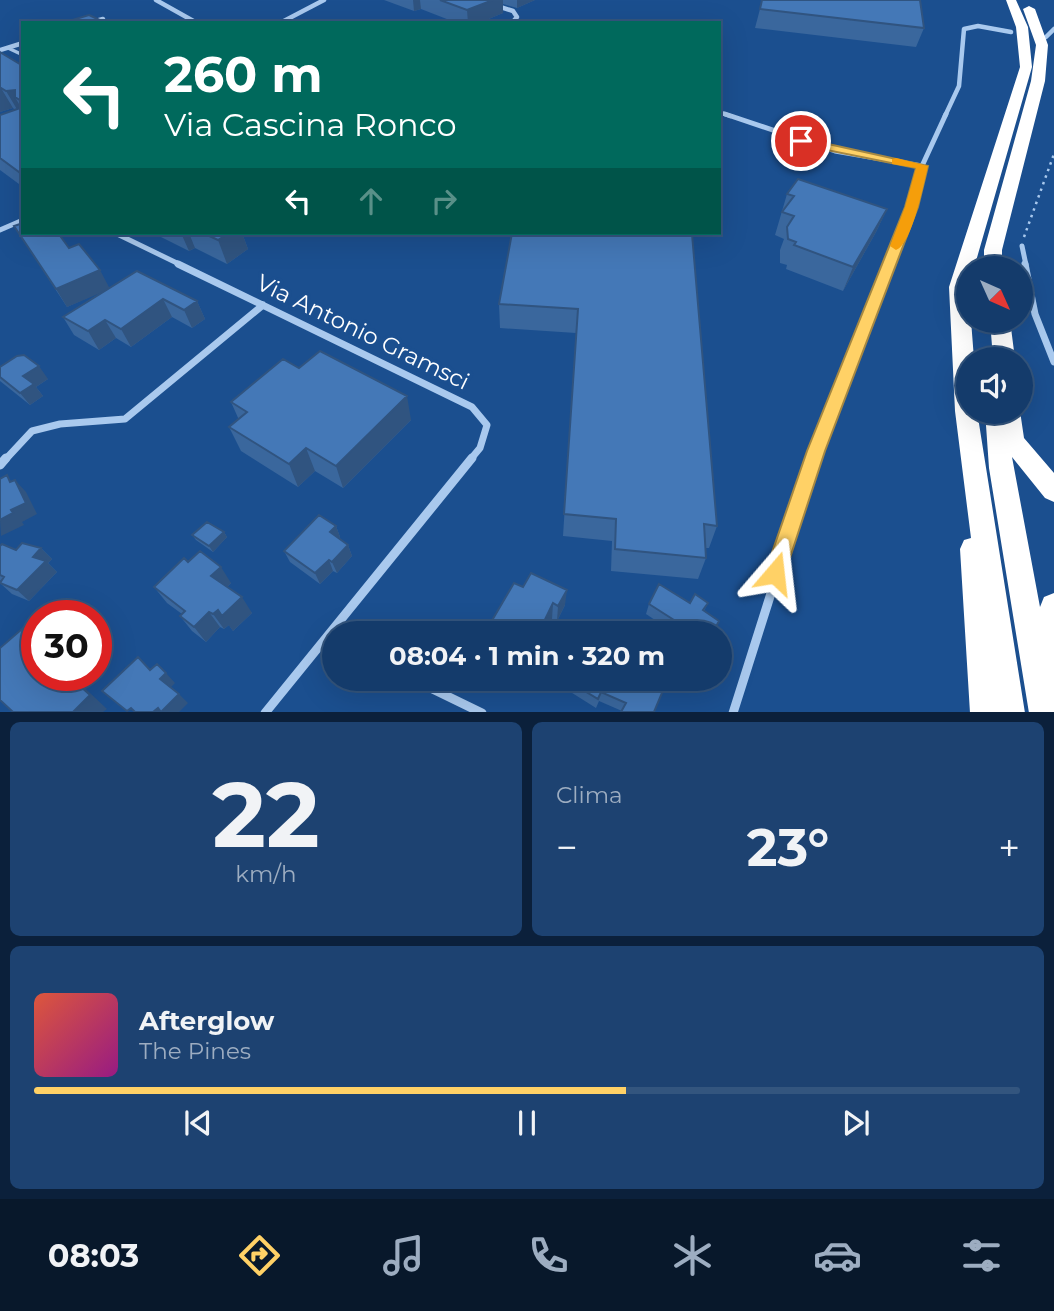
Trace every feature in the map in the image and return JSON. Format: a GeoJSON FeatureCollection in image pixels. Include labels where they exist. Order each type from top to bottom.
{"type":"FeatureCollection","features":[{"type":"Feature","properties":{"kind":"highway"},"geometry":{"type":"LineString","coordinates":[[962,347],[958,287],[1026,67],[1022,27],[1011,0]]}},
{"type":"Feature","properties":{"kind":"highway"},"geometry":{"type":"LineString","coordinates":[[995,256],[1038,81],[1042,44],[1025,0]]}},
{"type":"Feature","properties":{"kind":"highway"},"geometry":{"type":"LineString","coordinates":[[967,424],[978,630],[986,712]]}},
{"type":"Feature","properties":{"kind":"highway"},"geometry":{"type":"LineString","coordinates":[[968,424],[1009,712]]}},
{"type":"Feature","properties":{"kind":"highway"},"geometry":{"type":"LineString","coordinates":[[997,424],[1001,468],[1045,712]]}},
{"type":"Feature","properties":{"kind":"highway"},"geometry":{"type":"LineString","coordinates":[[1011,424],[1013,441],[1054,491]]}},
{"type":"Feature","properties":{"kind":"highway"},"geometry":{"type":"LineString","coordinates":[[1054,607],[1054,654]]}},
{"type":"Feature","properties":{"kind":"street"},"geometry":{"type":"LineString","coordinates":[[156,0],[193,21]]}},
{"type":"Feature","properties":{"kind":"street"},"geometry":{"type":"LineString","coordinates":[[284,21],[324,0]]}},
{"type":"Feature","properties":{"kind":"street"},"geometry":{"type":"LineString","coordinates":[[479,0],[513,11],[517,17],[514,21]]}},
{"type":"Feature","properties":{"kind":"street"},"geometry":{"type":"LineString","coordinates":[[96,21],[103,19]]}},
{"type":"Feature","properties":{"kind":"street"},"geometry":{"type":"LineString","coordinates":[[733,712],[795,513],[912,207],[922,166],[959,86],[964,29],[978,26],[1011,32]]}},
{"type":"Feature","properties":{"kind":"street"},"geometry":{"type":"LineString","coordinates":[[1046,37],[1054,29]]}},
{"type":"Feature","properties":{"kind":"street"},"geometry":{"type":"LineString","coordinates":[[0,50],[21,44]]}},
{"type":"Feature","properties":{"kind":"street"},"geometry":{"type":"LineString","coordinates":[[721,113],[835,151],[922,166]]}},
{"type":"Feature","properties":{"kind":"street"},"geometry":{"type":"LineString","coordinates":[[0,230],[21,221]]}},
{"type":"Feature","properties":{"kind":"street","name":"Via Antonio Gramsci"},"geometry":{"type":"LineString","coordinates":[[119,235],[472,407],[487,425],[480,448],[344,621]]}},
{"type":"Feature","properties":{"kind":"street"},"geometry":{"type":"LineString","coordinates":[[1022,246],[1035,314],[1054,362]]}},
{"type":"Feature","properties":{"kind":"street"},"geometry":{"type":"LineString","coordinates":[[0,465],[32,431],[60,424],[125,419],[263,305]]}},
{"type":"Feature","properties":{"kind":"street","name":"Via Antonio Gramsci"},"geometry":{"type":"LineString","coordinates":[[265,712],[322,648]]}},
{"type":"Feature","properties":{"kind":"street"},"geometry":{"type":"LineString","coordinates":[[437,691],[482,712]]}},
{"type":"Feature","properties":{"kind":"lane"},"geometry":{"type":"LineString","coordinates":[[8,48],[21,54]]}},
{"type":"Feature","properties":{"kind":"path"},"geometry":{"type":"LineString","coordinates":[[1022,246],[1054,154]]}},
{"type":"Feature","properties":{"kind":"building"},"geometry":{"type":"Polygon","coordinates":[[[440,0],[493,0],[467,10],[440,0]]]}},
{"type":"Feature","properties":{"kind":"building"},"geometry":{"type":"Polygon","coordinates":[[[762,0],[920,0],[924,28],[760,9],[762,0]]]}},
{"type":"Feature","properties":{"kind":"building"},"geometry":{"type":"Polygon","coordinates":[[[89,15],[102,21],[69,21],[89,15]]]}},
{"type":"Feature","properties":{"kind":"building"},"geometry":{"type":"Polygon","coordinates":[[[0,52],[21,65],[21,101],[15,97],[15,90],[6,91],[0,88],[0,52]]]}},
{"type":"Feature","properties":{"kind":"building"},"geometry":{"type":"Polygon","coordinates":[[[21,108],[19,172],[0,158],[0,115],[21,108]]]}},
{"type":"Feature","properties":{"kind":"building"},"geometry":{"type":"Polygon","coordinates":[[[798,179],[887,209],[853,267],[794,245],[796,242],[788,239],[787,227],[794,216],[782,212],[794,196],[787,194],[798,179]]]}},
{"type":"Feature","properties":{"kind":"building"},"geometry":{"type":"Polygon","coordinates":[[[21,224],[21,235],[59,235],[69,248],[79,244],[100,270],[56,289],[14,226],[21,224]]]}},
{"type":"Feature","properties":{"kind":"building"},"geometry":{"type":"Polygon","coordinates":[[[207,235],[226,235],[218,240],[207,235]]]}},
{"type":"Feature","properties":{"kind":"building"},"geometry":{"type":"Polygon","coordinates":[[[512,235],[692,235],[717,526],[704,524],[706,558],[615,549],[616,519],[564,514],[578,309],[499,304],[512,235]]]}},
{"type":"Feature","properties":{"kind":"building"},"geometry":{"type":"Polygon","coordinates":[[[137,271],[197,301],[184,310],[163,299],[121,329],[105,320],[88,331],[63,317],[137,271]]]}},
{"type":"Feature","properties":{"kind":"building"},"geometry":{"type":"Polygon","coordinates":[[[320,351],[407,396],[336,466],[306,448],[289,464],[229,427],[247,412],[231,402],[283,359],[299,368],[320,351]]]}},
{"type":"Feature","properties":{"kind":"building"},"geometry":{"type":"Polygon","coordinates":[[[24,355],[39,366],[23,376],[34,384],[20,393],[0,377],[0,367],[17,356],[24,355]]]}},
{"type":"Feature","properties":{"kind":"building"},"geometry":{"type":"Polygon","coordinates":[[[7,475],[10,482],[15,480],[26,503],[11,510],[13,513],[0,520],[0,479],[7,475]]]}},
{"type":"Feature","properties":{"kind":"building"},"geometry":{"type":"Polygon","coordinates":[[[319,515],[336,526],[330,532],[348,545],[332,562],[329,560],[315,573],[284,551],[319,515]]]}},
{"type":"Feature","properties":{"kind":"building"},"geometry":{"type":"Polygon","coordinates":[[[207,522],[224,532],[209,546],[192,535],[207,522]]]}},
{"type":"Feature","properties":{"kind":"building"},"geometry":{"type":"Polygon","coordinates":[[[22,543],[41,548],[33,557],[46,561],[17,590],[0,583],[4,577],[0,575],[0,546],[2,544],[16,550],[22,543]]]}},
{"type":"Feature","properties":{"kind":"building"},"geometry":{"type":"Polygon","coordinates":[[[200,551],[221,567],[211,576],[242,597],[222,616],[218,610],[213,614],[209,612],[194,627],[180,616],[185,611],[154,587],[184,558],[188,562],[200,551]]]}},
{"type":"Feature","properties":{"kind":"building"},"geometry":{"type":"Polygon","coordinates":[[[531,573],[567,590],[558,606],[553,603],[544,621],[492,621],[514,583],[523,587],[531,573]]]}},
{"type":"Feature","properties":{"kind":"building"},"geometry":{"type":"Polygon","coordinates":[[[659,584],[690,603],[695,594],[708,603],[703,610],[719,621],[676,621],[649,604],[659,584]]]}},
{"type":"Feature","properties":{"kind":"building"},"geometry":{"type":"Polygon","coordinates":[[[21,630],[21,691],[86,691],[90,695],[73,712],[13,712],[0,700],[0,648],[21,630]]]}},
{"type":"Feature","properties":{"kind":"building"},"geometry":{"type":"Polygon","coordinates":[[[138,657],[150,670],[157,664],[166,673],[160,679],[179,694],[161,712],[158,708],[153,712],[135,712],[131,708],[127,711],[102,691],[112,691],[112,682],[138,657]]]}},
{"type":"Feature","properties":{"kind":"building"},"geometry":{"type":"Polygon","coordinates":[[[585,691],[663,691],[654,712],[621,712],[626,703],[601,692],[598,699],[585,691]]]}},
{"type":"Feature","properties":{"kind":"slow traffic"},"geometry":{"type":"LineString","coordinates":[[896,162],[922,166],[912,207],[896,246]]}},
{"type":"Feature","properties":{"kind":"route"},"geometry":{"type":"LineString","coordinates":[[775,573],[816,451],[912,207],[922,166],[835,151],[801,141]]}}]}
